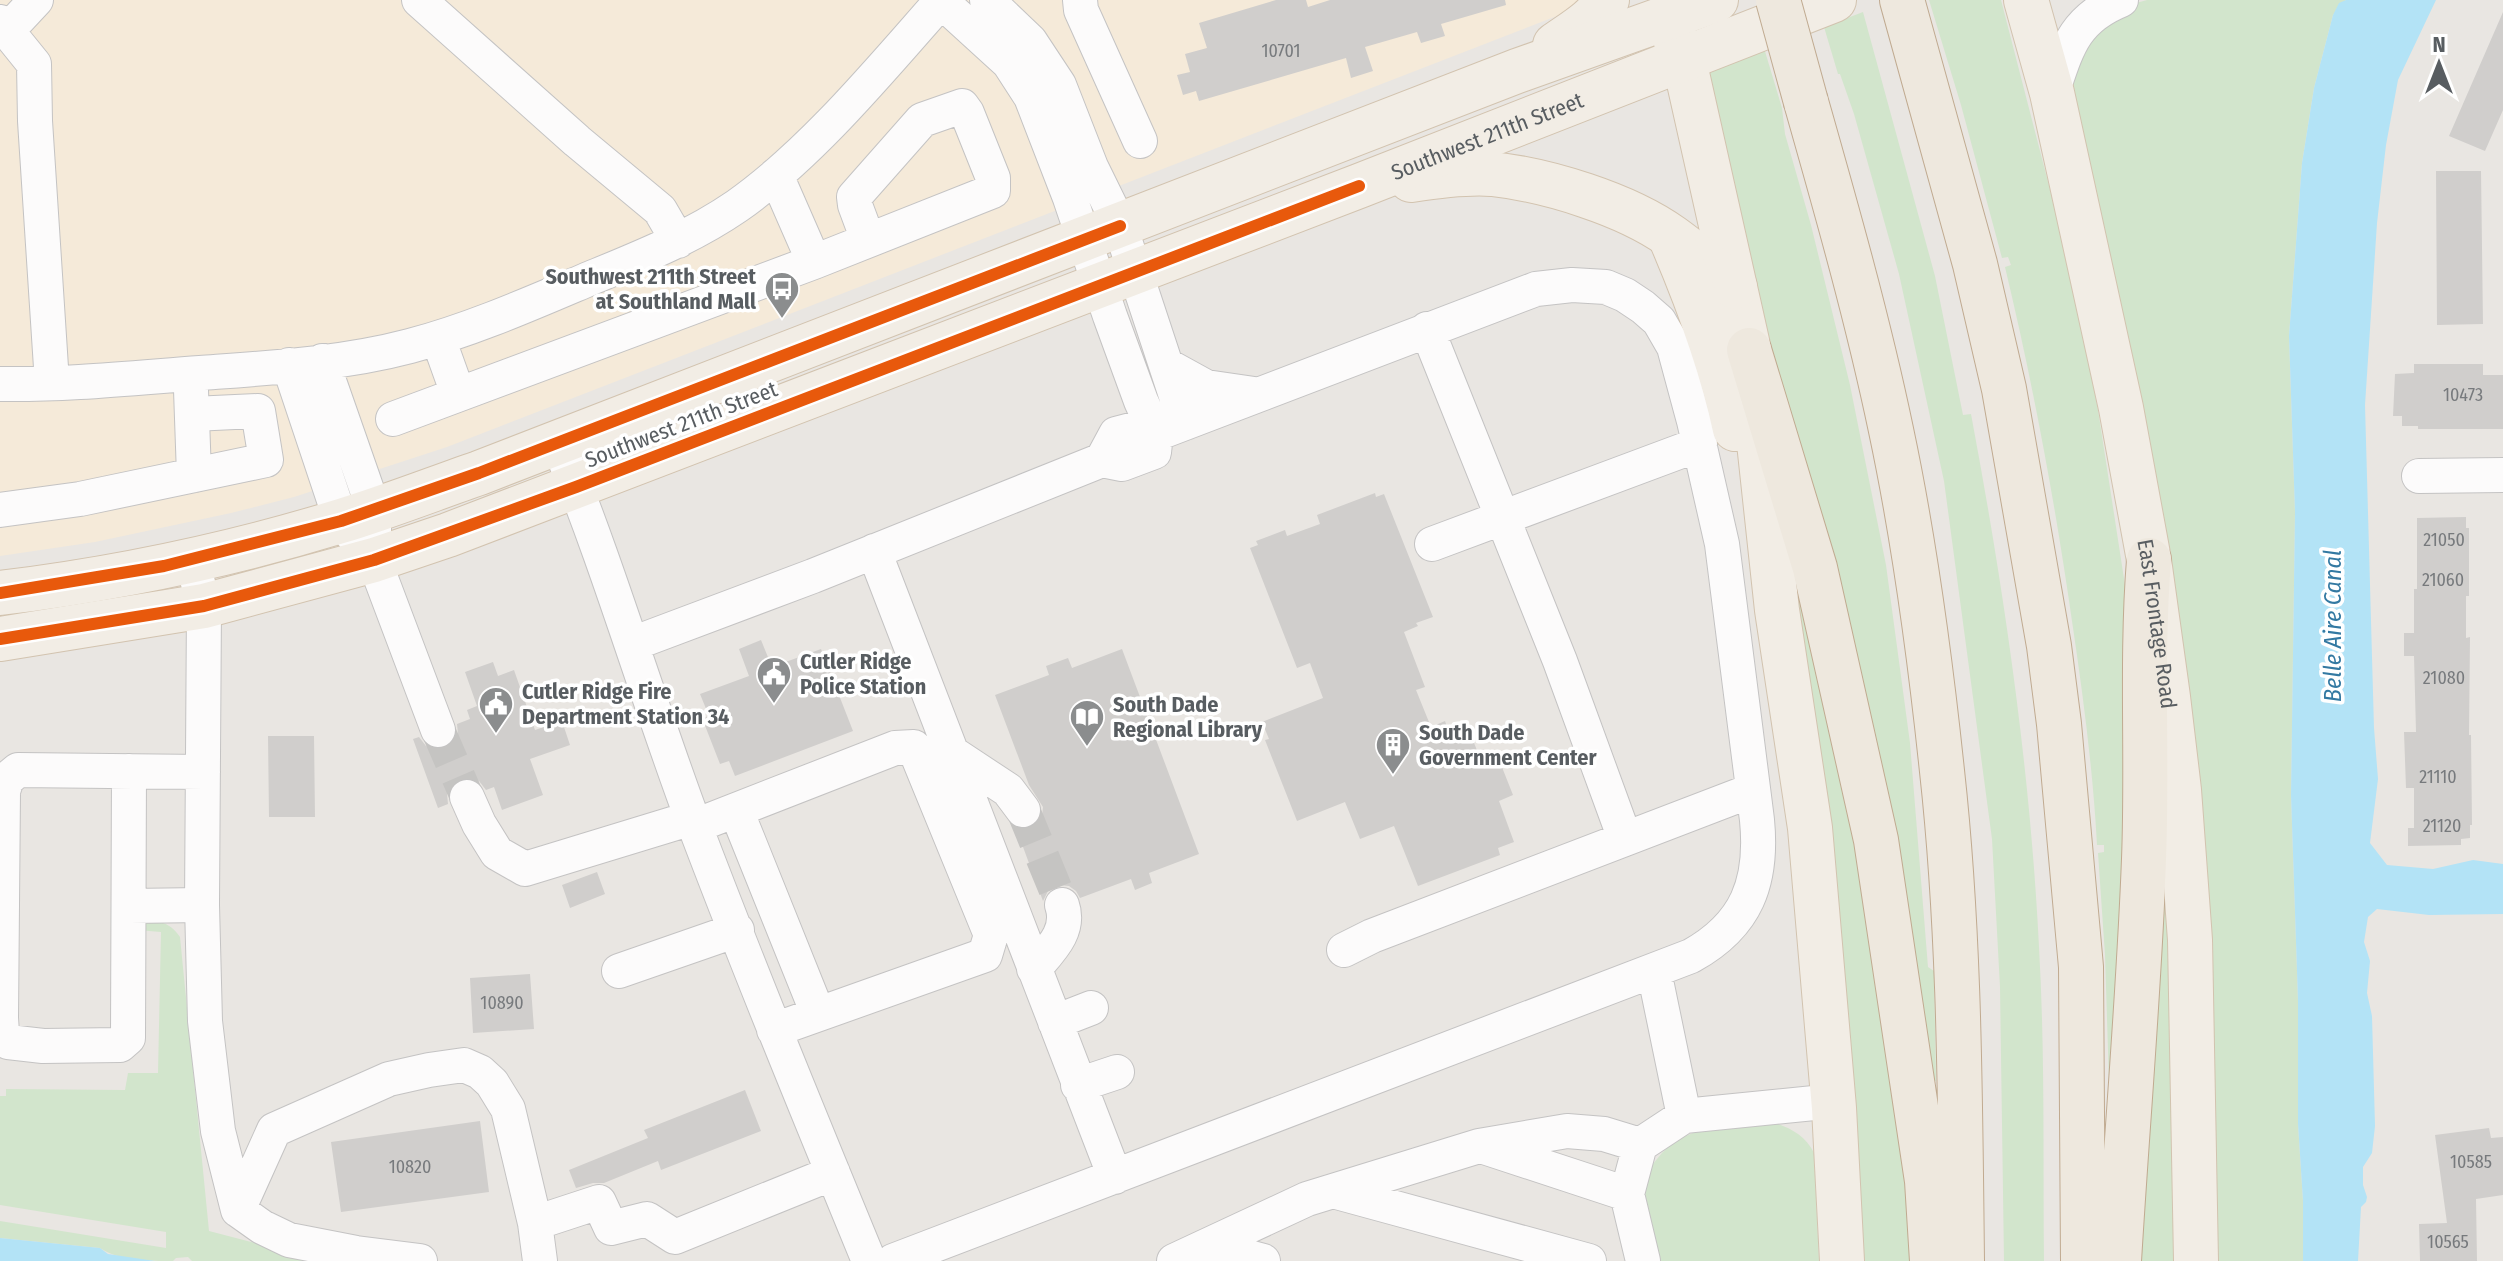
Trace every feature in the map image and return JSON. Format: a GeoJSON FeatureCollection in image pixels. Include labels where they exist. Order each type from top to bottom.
{"type":"FeatureCollection","features":[{"type":"Feature","properties":{"kind":"highway"},"geometry":{"type":"LineString","coordinates":[[1778,0],[1852,265],[1891,431],[1921,602],[1942,773],[1956,946],[1962,1261]]}},
{"type":"Feature","properties":{"kind":"highway"},"geometry":{"type":"LineString","coordinates":[[1902,0],[1975,264],[2004,389],[2049,646],[2081,967],[2083,1261]]}},
{"type":"Feature","properties":{"kind":"highway"},"geometry":{"type":"LineString","coordinates":[[1749,350],[1815,568],[1876,840],[1927,1181],[1932,1261]]}},
{"type":"Feature","properties":{"kind":"highway"},"geometry":{"type":"LineString","coordinates":[[2119,1261],[2144,861],[2147,734],[2144,615],[2149,560]]}},
{"type":"Feature","properties":{"kind":"main road"},"geometry":{"type":"LineString","coordinates":[[1517,71],[1586,23],[1607,0]]}},
{"type":"Feature","properties":{"kind":"main road","name":"Southwest 211th Street"},"geometry":{"type":"LineString","coordinates":[[0,593],[192,560],[358,516],[558,443],[1102,233],[1517,71],[1665,9],[1716,0]]}},
{"type":"Feature","properties":{"kind":"main road","name":"Southwest 211th Street"},"geometry":{"type":"LineString","coordinates":[[0,639],[204,606],[374,560],[576,487],[1834,0]]}},
{"type":"Feature","properties":{"kind":"main road","name":"East Frontage Road"},"geometry":{"type":"LineString","coordinates":[[2026,0],[2052,93],[2121,408],[2149,560],[2179,790],[2190,940],[2196,1261]]}},
{"type":"Feature","properties":{"kind":"main road"},"geometry":{"type":"LineString","coordinates":[[1665,9],[1682,60],[1749,350],[1777,610],[1810,828],[1834,1101],[1842,1261]]}},
{"type":"Feature","properties":{"kind":"main road"},"geometry":{"type":"LineString","coordinates":[[1359,186],[1489,174],[1580,193],[1669,235],[1735,287]]}},
{"type":"Feature","properties":{"kind":"main road"},"geometry":{"type":"LineString","coordinates":[[1669,235],[1698,301],[1726,387],[1777,610]]}},
{"type":"Feature","properties":{"kind":"street"},"geometry":{"type":"LineString","coordinates":[[419,0],[577,141],[660,210],[678,241]]}},
{"type":"Feature","properties":{"kind":"street"},"geometry":{"type":"LineString","coordinates":[[0,384],[190,374],[369,355],[438,338],[557,292],[678,241],[740,204],[776,175],[838,114],[941,0],[1000,54],[1019,76],[1102,233]]}},
{"type":"Feature","properties":{"kind":"street"},"geometry":{"type":"LineString","coordinates":[[987,0],[1030,41],[1059,85],[1091,167],[1102,233],[1117,277],[1141,401],[1171,428]]}},
{"type":"Feature","properties":{"kind":"street"},"geometry":{"type":"LineString","coordinates":[[1080,0],[1081,10],[1140,141]]}},
{"type":"Feature","properties":{"kind":"street"},"geometry":{"type":"LineString","coordinates":[[2052,93],[2068,46],[2079,28],[2093,15],[2121,0]]}},
{"type":"Feature","properties":{"kind":"street"},"geometry":{"type":"LineString","coordinates":[[33,1],[5,36],[34,64],[52,383]]}},
{"type":"Feature","properties":{"kind":"street"},"geometry":{"type":"LineString","coordinates":[[776,175],[814,262]]}},
{"type":"Feature","properties":{"kind":"street"},"geometry":{"type":"LineString","coordinates":[[393,419],[868,240]]}},
{"type":"Feature","properties":{"kind":"street"},"geometry":{"type":"LineString","coordinates":[[1117,277],[1166,365],[1171,428]]}},
{"type":"Feature","properties":{"kind":"street"},"geometry":{"type":"LineString","coordinates":[[632,644],[1102,460],[1122,464],[1154,452],[1171,428],[1536,289],[1572,285],[1606,287],[1625,295],[1659,321],[1674,347],[1722,544],[1753,790],[1759,858],[1742,912],[1719,938],[1691,956],[893,1261]]}},
{"type":"Feature","properties":{"kind":"street"},"geometry":{"type":"LineString","coordinates":[[1427,329],[1560,661],[1625,839]]}},
{"type":"Feature","properties":{"kind":"street"},"geometry":{"type":"LineString","coordinates":[[438,338],[458,394]]}},
{"type":"Feature","properties":{"kind":"street"},"geometry":{"type":"LineString","coordinates":[[306,363],[358,516],[438,730]]}},
{"type":"Feature","properties":{"kind":"street"},"geometry":{"type":"LineString","coordinates":[[1166,365],[1206,387],[1258,394]]}},
{"type":"Feature","properties":{"kind":"street"},"geometry":{"type":"LineString","coordinates":[[190,374],[194,475]]}},
{"type":"Feature","properties":{"kind":"street"},"geometry":{"type":"LineString","coordinates":[[0,510],[80,499],[266,460],[258,411],[193,414]]}},
{"type":"Feature","properties":{"kind":"street"},"geometry":{"type":"LineString","coordinates":[[558,443],[694,822],[774,1030],[869,1261]]}},
{"type":"Feature","properties":{"kind":"street"},"geometry":{"type":"LineString","coordinates":[[1432,544],[1700,444]]}},
{"type":"Feature","properties":{"kind":"street"},"geometry":{"type":"LineString","coordinates":[[2419,476],[2503,475]]}},
{"type":"Feature","properties":{"kind":"street"},"geometry":{"type":"LineString","coordinates":[[874,551],[1115,1177]]}},
{"type":"Feature","properties":{"kind":"street"},"geometry":{"type":"LineString","coordinates":[[192,560],[204,606],[202,905],[205,1021],[218,1131],[238,1210],[262,1227],[289,1240],[420,1261]]}},
{"type":"Feature","properties":{"kind":"street"},"geometry":{"type":"LineString","coordinates":[[467,797],[497,853],[525,869],[736,810],[895,748],[914,747],[991,935],[985,955],[774,1030]]}},
{"type":"Feature","properties":{"kind":"street"},"geometry":{"type":"LineString","coordinates":[[952,753],[1008,790],[1023,810]]}},
{"type":"Feature","properties":{"kind":"street"},"geometry":{"type":"LineString","coordinates":[[129,771],[130,906],[126,1042],[120,1045],[43,1046],[8,1042],[4,1038],[1,1018],[3,791],[7,779],[18,770],[129,771],[203,772]]}},
{"type":"Feature","properties":{"kind":"street"},"geometry":{"type":"LineString","coordinates":[[1344,950],[1372,936],[1753,790]]}},
{"type":"Feature","properties":{"kind":"street"},"geometry":{"type":"LineString","coordinates":[[736,810],[818,1014]]}},
{"type":"Feature","properties":{"kind":"street"},"geometry":{"type":"LineString","coordinates":[[130,906],[202,905]]}},
{"type":"Feature","properties":{"kind":"street"},"geometry":{"type":"LineString","coordinates":[[1034,969],[1061,937],[1065,911],[1062,905]]}},
{"type":"Feature","properties":{"kind":"street"},"geometry":{"type":"LineString","coordinates":[[619,971],[737,930]]}},
{"type":"Feature","properties":{"kind":"street"},"geometry":{"type":"LineString","coordinates":[[1654,971],[1684,1116]]}},
{"type":"Feature","properties":{"kind":"street"},"geometry":{"type":"LineString","coordinates":[[1055,1022],[1091,1008]]}},
{"type":"Feature","properties":{"kind":"street"},"geometry":{"type":"LineString","coordinates":[[238,1210],[274,1130],[389,1079],[464,1065],[480,1072],[492,1083],[508,1109],[535,1223],[540,1261]]}},
{"type":"Feature","properties":{"kind":"street"},"geometry":{"type":"LineString","coordinates":[[1078,1085],[1117,1072]]}},
{"type":"Feature","properties":{"kind":"street"},"geometry":{"type":"LineString","coordinates":[[1643,1261],[1627,1194],[1640,1145],[1684,1116],[1834,1101]]}},
{"type":"Feature","properties":{"kind":"street"},"geometry":{"type":"LineString","coordinates":[[1174,1261],[1307,1199],[1479,1146],[1567,1131],[1604,1134],[1640,1145]]}},
{"type":"Feature","properties":{"kind":"street"},"geometry":{"type":"LineString","coordinates":[[1479,1146],[1627,1194]]}},
{"type":"Feature","properties":{"kind":"street"},"geometry":{"type":"LineString","coordinates":[[535,1223],[599,1202],[611,1228],[647,1219],[675,1237],[833,1173]]}},
{"type":"Feature","properties":{"kind":"street"},"geometry":{"type":"LineString","coordinates":[[1333,1191],[1589,1261]]}},
{"type":"Feature","properties":{"kind":"street"},"geometry":{"type":"LineString","coordinates":[[1207,1246],[1263,1261]]}},
{"type":"Feature","properties":{"kind":"shaded area"},"geometry":{"type":"Polygon","coordinates":[[[0,0],[1581,0],[1562,14],[447,447],[294,497],[231,513],[95,542],[0,556],[0,0]]]}},
{"type":"Feature","properties":{"kind":"green space"},"geometry":{"type":"Polygon","coordinates":[[[1929,0],[2001,0],[2069,263],[2098,410],[2127,598],[2133,665],[2112,1179],[2105,955],[2098,853],[2104,852],[2104,845],[2097,845],[2087,733],[2065,576],[2034,399],[2005,267],[2011,265],[2008,257],[2002,258],[1929,0]]]}},
{"type":"Feature","properties":{"kind":"green space"},"geometry":{"type":"Polygon","coordinates":[[[2147,0],[2346,0],[2333,15],[2314,88],[2302,163],[2289,336],[2295,512],[2291,795],[2303,1261],[2209,1261],[2208,1136],[2070,84],[2079,45],[2129,5],[2147,0]]]}},
{"type":"Feature","properties":{"kind":"green space"},"geometry":{"type":"Polygon","coordinates":[[[1863,12],[1935,276],[1963,415],[1971,414],[2005,613],[2035,880],[2043,1064],[2044,1261],[2004,1261],[2000,987],[1992,839],[1944,481],[1899,274],[1854,114],[1824,27],[1863,12]]]}},
{"type":"Feature","properties":{"kind":"green space"},"geometry":{"type":"Polygon","coordinates":[[[1764,48],[1782,108],[1785,134],[1850,385],[1886,565],[1910,743],[1928,967],[1934,971],[1936,1081],[1923,1083],[1702,73],[1764,48]]]}},
{"type":"Feature","properties":{"kind":"green space"},"geometry":{"type":"Polygon","coordinates":[[[1777,489],[1857,819],[1917,1261],[1856,1261],[1777,489]]]}},
{"type":"Feature","properties":{"kind":"green space"},"geometry":{"type":"Polygon","coordinates":[[[2160,755],[2184,1261],[2131,1261],[2160,755]]]}},
{"type":"Feature","properties":{"kind":"green space"},"geometry":{"type":"Polygon","coordinates":[[[137,919],[166,924],[180,937],[209,1231],[325,1261],[192,1261],[188,1257],[173,1261],[145,1260],[116,1256],[100,1248],[0,1238],[0,1221],[166,1248],[166,1232],[0,1205],[0,1096],[6,1096],[6,1089],[125,1090],[128,1073],[158,1073],[161,932],[137,930],[137,919]]]}},
{"type":"Feature","properties":{"kind":"green space"},"geometry":{"type":"Polygon","coordinates":[[[1765,1120],[1794,1131],[1814,1153],[1819,1261],[1658,1261],[1645,1196],[1646,1179],[1655,1162],[1679,1139],[1692,1133],[1765,1120]]]}},
{"type":"Feature","properties":{"kind":"water","name":"Belle Aire Canal"},"geometry":{"type":"Polygon","coordinates":[[[2346,0],[2436,0],[2398,80],[2386,145],[2377,223],[2365,405],[2378,779],[2370,843],[2387,865],[2433,869],[2473,860],[2503,864],[2503,914],[2429,915],[2377,909],[2368,917],[2364,942],[2370,961],[2367,993],[2372,1016],[2375,1126],[2372,1153],[2363,1167],[2367,1197],[2361,1207],[2358,1261],[2303,1261],[2291,795],[2295,512],[2289,336],[2302,163],[2314,88],[2333,15],[2339,3],[2346,0]]]}},
{"type":"Feature","properties":{"kind":"water"},"geometry":{"type":"Polygon","coordinates":[[[0,1238],[100,1248],[108,1254],[155,1261],[0,1261],[0,1238]]]}},
{"type":"Feature","properties":{"kind":"building"},"geometry":{"type":"Polygon","coordinates":[[[1276,0],[1306,0],[1308,7],[1330,0],[1505,0],[1506,5],[1441,24],[1445,36],[1421,43],[1417,32],[1365,47],[1373,71],[1351,78],[1346,58],[1199,101],[1196,91],[1183,95],[1177,75],[1190,72],[1185,54],[1207,48],[1199,23],[1276,0]]]}},
{"type":"Feature","properties":{"kind":"building"},"geometry":{"type":"Polygon","coordinates":[[[2503,12],[2503,110],[2485,151],[2449,136],[2503,12]]]}},
{"type":"Feature","properties":{"kind":"building"},"geometry":{"type":"Polygon","coordinates":[[[2436,171],[2481,171],[2483,324],[2437,325],[2436,171]]]}},
{"type":"Feature","properties":{"kind":"building"},"geometry":{"type":"Polygon","coordinates":[[[2414,364],[2483,364],[2483,375],[2503,375],[2503,429],[2418,429],[2418,426],[2402,426],[2402,416],[2393,416],[2395,374],[2414,373],[2414,364]]]}},
{"type":"Feature","properties":{"kind":"building"},"geometry":{"type":"Polygon","coordinates":[[[1375,493],[1376,497],[1384,494],[1433,617],[1416,623],[1418,626],[1404,632],[1425,687],[1416,690],[1431,727],[1445,721],[1447,727],[1465,720],[1480,758],[1496,752],[1513,795],[1499,801],[1514,842],[1498,848],[1500,855],[1418,886],[1394,826],[1360,839],[1345,802],[1297,821],[1265,740],[1269,739],[1262,722],[1323,698],[1310,663],[1297,668],[1250,548],[1258,545],[1256,541],[1285,530],[1287,536],[1320,524],[1317,515],[1375,493]]]}},
{"type":"Feature","properties":{"kind":"building"},"geometry":{"type":"Polygon","coordinates":[[[2466,517],[2466,528],[2469,528],[2466,638],[2470,637],[2470,838],[2461,839],[2461,845],[2408,846],[2408,828],[2414,828],[2414,788],[2406,788],[2404,732],[2416,732],[2414,656],[2404,656],[2404,633],[2414,633],[2417,518],[2466,517]]]}},
{"type":"Feature","properties":{"kind":"building","name":"Cutler Ridge Police Station"},"geometry":{"type":"Polygon","coordinates":[[[761,640],[772,667],[821,649],[853,731],[735,776],[729,761],[720,764],[702,718],[709,716],[700,694],[749,676],[739,649],[761,640]]]}},
{"type":"Feature","properties":{"kind":"building","name":"South Dade Regional Library"},"geometry":{"type":"Polygon","coordinates":[[[1122,649],[1199,854],[1149,873],[1152,883],[1135,890],[1131,879],[1080,898],[1069,886],[1059,885],[1048,891],[1043,901],[1016,828],[1026,830],[1036,825],[1042,817],[1043,807],[1029,785],[995,695],[1049,675],[1046,666],[1068,658],[1072,668],[1122,649]]]}},
{"type":"Feature","properties":{"kind":"building","name":"Cutler Ridge Fire Department Station 34"},"geometry":{"type":"Polygon","coordinates":[[[493,662],[498,676],[514,670],[535,730],[562,721],[570,745],[530,759],[543,795],[502,810],[494,787],[486,790],[479,781],[468,777],[460,778],[451,785],[447,794],[448,804],[438,808],[413,739],[419,737],[426,746],[436,750],[453,743],[458,734],[457,724],[470,719],[467,710],[477,706],[465,672],[493,662]]]}},
{"type":"Feature","properties":{"kind":"building"},"geometry":{"type":"Polygon","coordinates":[[[268,736],[314,736],[315,817],[269,817],[268,736]]]}},
{"type":"Feature","properties":{"kind":"building"},"geometry":{"type":"Polygon","coordinates":[[[597,872],[605,894],[570,908],[562,885],[597,872]]]}},
{"type":"Feature","properties":{"kind":"building"},"geometry":{"type":"Polygon","coordinates":[[[530,974],[534,1029],[473,1033],[470,978],[530,974]]]}},
{"type":"Feature","properties":{"kind":"building"},"geometry":{"type":"Polygon","coordinates":[[[745,1090],[761,1131],[661,1170],[658,1161],[604,1183],[576,1188],[569,1170],[648,1138],[644,1130],[745,1090]]]}},
{"type":"Feature","properties":{"kind":"building"},"geometry":{"type":"Polygon","coordinates":[[[480,1121],[489,1192],[341,1212],[331,1142],[480,1121]]]}},
{"type":"Feature","properties":{"kind":"building"},"geometry":{"type":"Polygon","coordinates":[[[2489,1128],[2491,1138],[2503,1137],[2503,1195],[2476,1199],[2477,1261],[2420,1261],[2419,1224],[2447,1223],[2435,1135],[2489,1128]]]}},
{"type":"Feature","properties":{"kind":"tunnel"},"geometry":{"type":"LineString","coordinates":[[438,730],[467,797]]}},
{"type":"Feature","properties":{"kind":"tunnel"},"geometry":{"type":"LineString","coordinates":[[1023,810],[1062,905]]}},
{"type":"Feature","properties":{"kind":"cycle path"},"geometry":{"type":"LineString","coordinates":[[0,639],[204,606],[374,560],[576,487],[1359,186]]}},
{"type":"Feature","properties":{"kind":"cycle path"},"geometry":{"type":"LineString","coordinates":[[0,593],[164,566],[341,521],[479,473],[1120,226]]}},
{"type":"Feature","properties":{"kind":"place","name":"Southwest 211th Street at Southland Mall"},"geometry":{"type":"Point","coordinates":[782,320]}},
{"type":"Feature","properties":{"kind":"place","name":"Cutler Ridge Police Station"},"geometry":{"type":"Point","coordinates":[774,705]}},
{"type":"Feature","properties":{"kind":"place","name":"Cutler Ridge Fire Department Station 34"},"geometry":{"type":"Point","coordinates":[496,735]}},
{"type":"Feature","properties":{"kind":"place","name":"South Dade Regional Library"},"geometry":{"type":"Point","coordinates":[1087,748]}},
{"type":"Feature","properties":{"kind":"place","name":"South Dade Government Center"},"geometry":{"type":"Point","coordinates":[1393,776]}}]}
